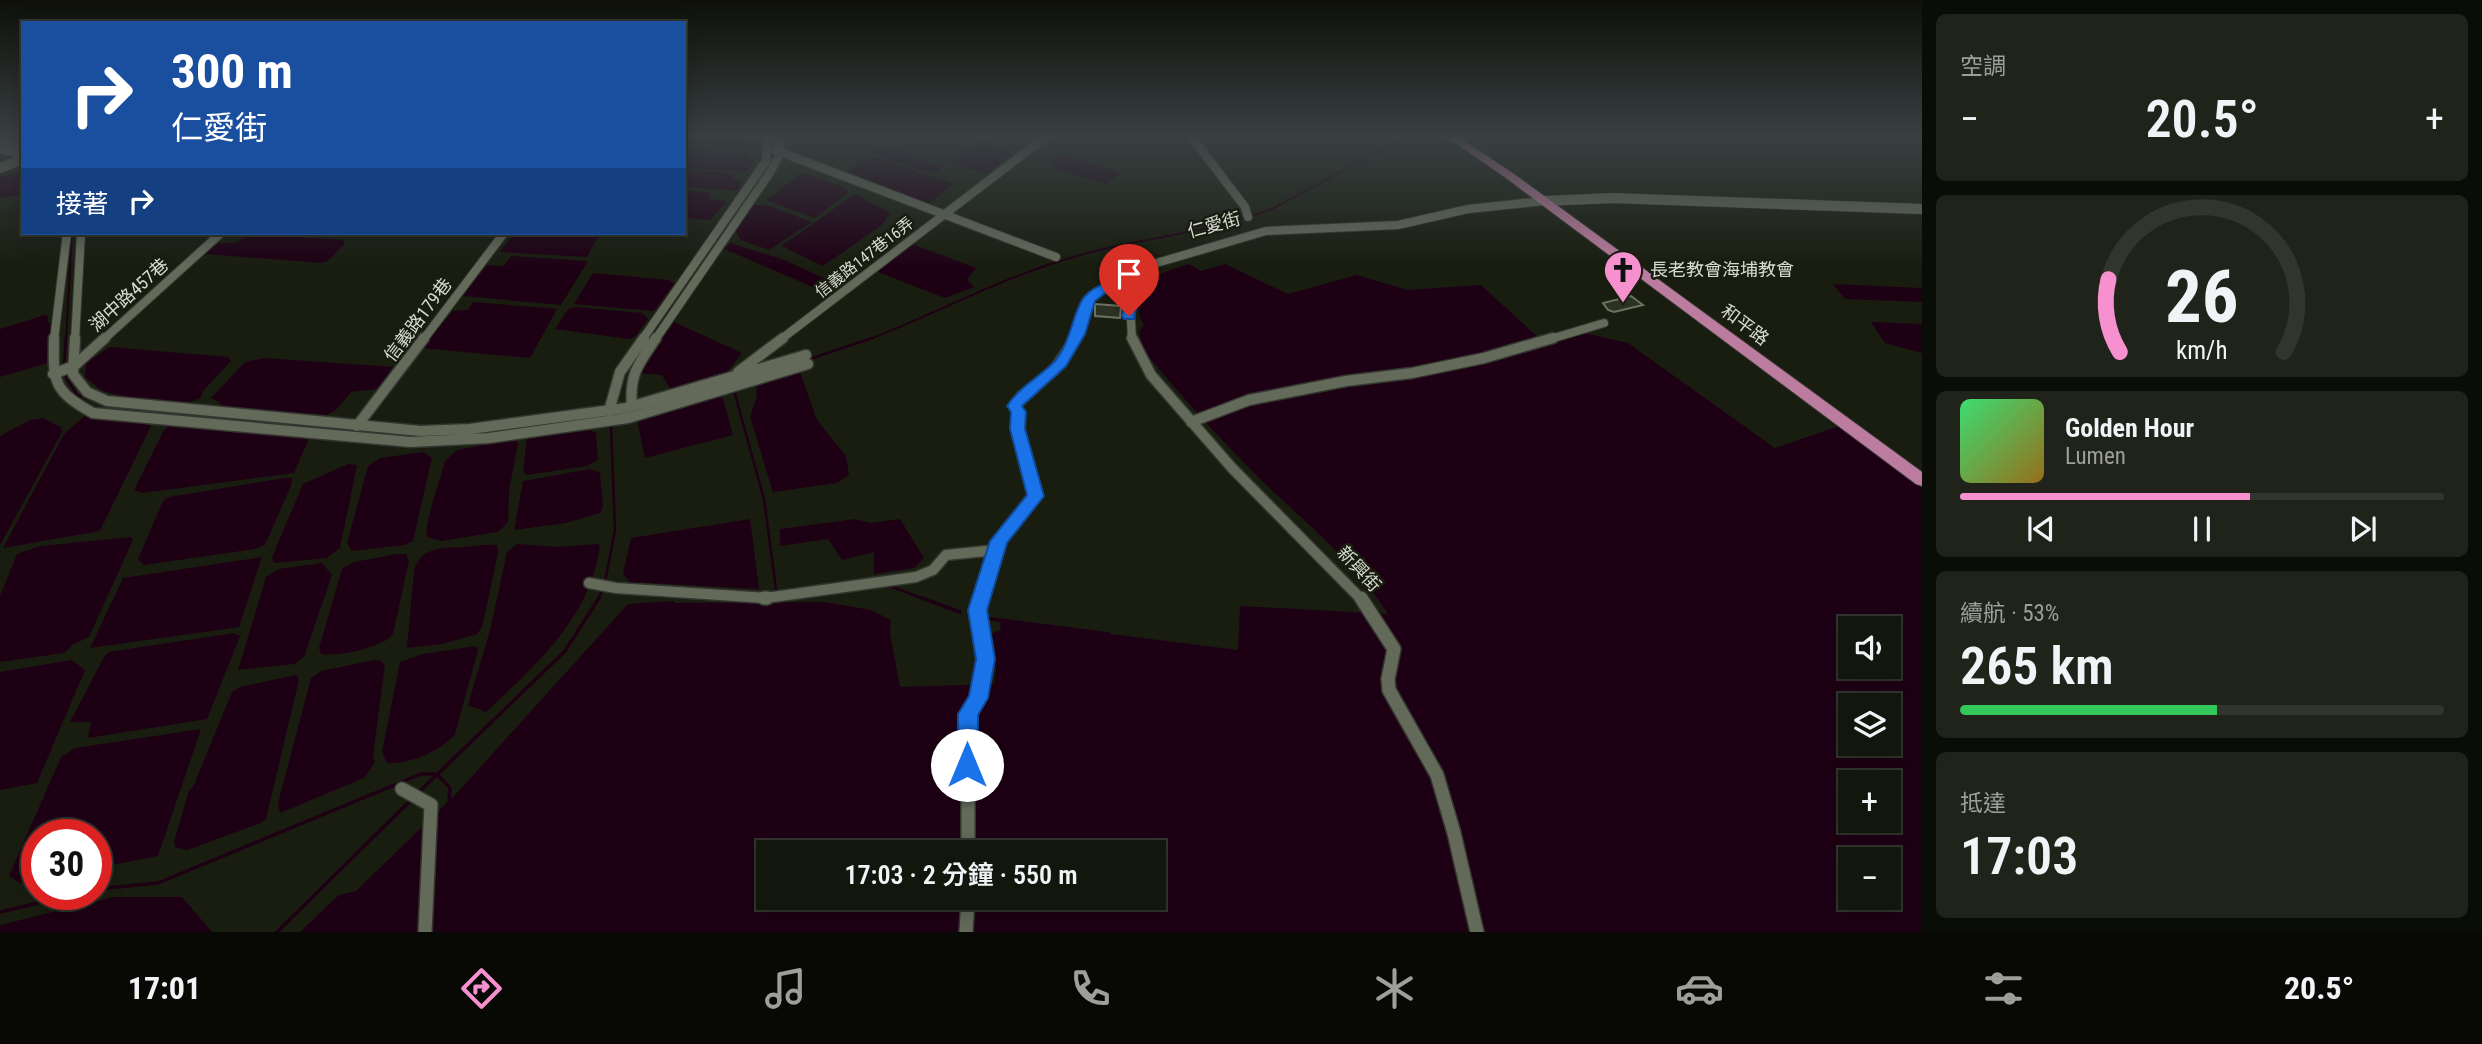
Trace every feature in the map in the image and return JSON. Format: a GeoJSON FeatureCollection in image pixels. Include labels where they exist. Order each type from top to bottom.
{"type":"FeatureCollection","features":[{"type":"Feature","properties":{"kind":"main road","name":"和平路"},"geometry":{"type":"LineString","coordinates":[[1513,179],[1922,480]]}},
{"type":"Feature","properties":{"kind":"street"},"geometry":{"type":"LineString","coordinates":[[613,414],[620,372],[754,179]]}},
{"type":"Feature","properties":{"kind":"street"},"geometry":{"type":"LineString","coordinates":[[629,407],[630,386],[635,369],[765,179]]}},
{"type":"Feature","properties":{"kind":"street"},"geometry":{"type":"LineString","coordinates":[[855,179],[1056,257]]}},
{"type":"Feature","properties":{"kind":"street","name":"信義路147巷16弄"},"geometry":{"type":"LineString","coordinates":[[732,377],[989,179]]}},
{"type":"Feature","properties":{"kind":"street"},"geometry":{"type":"LineString","coordinates":[[1224,179],[1245,207],[1248,217]]}},
{"type":"Feature","properties":{"kind":"street"},"geometry":{"type":"LineString","coordinates":[[1544,201],[1613,198],[1922,209]]}},
{"type":"Feature","properties":{"kind":"street","name":"仁愛街"},"geometry":{"type":"LineString","coordinates":[[968,840],[968,714],[978,698],[985,659],[978,610],[999,541],[1035,496],[1018,429],[1018,412],[1014,406],[1061,363],[1078,334],[1089,299],[1099,291],[1135,278],[1153,264],[1266,231],[1398,225],[1468,209],[1544,201]]}},
{"type":"Feature","properties":{"kind":"street"},"geometry":{"type":"LineString","coordinates":[[68,235],[56,311],[53,374],[64,395],[93,413],[411,442],[489,438],[601,423],[613,414],[629,407],[732,377],[807,359],[613,414],[470,429],[420,431],[107,401],[87,392],[75,380],[82,235]]}},
{"type":"Feature","properties":{"kind":"street","name":"湖中路457巷"},"geometry":{"type":"LineString","coordinates":[[53,374],[74,366],[219,235]]}},
{"type":"Feature","properties":{"kind":"street","name":"信義路179巷"},"geometry":{"type":"LineString","coordinates":[[357,426],[502,235]]}},
{"type":"Feature","properties":{"kind":"street","name":"新興街"},"geometry":{"type":"LineString","coordinates":[[1135,278],[1129,316],[1134,346],[1151,375],[1232,468],[1357,592],[1395,649],[1396,655],[1389,679],[1437,774],[1477,932]]}},
{"type":"Feature","properties":{"kind":"street"},"geometry":{"type":"LineString","coordinates":[[1191,422],[1261,398],[1484,358],[1604,323]]}},
{"type":"Feature","properties":{"kind":"street"},"geometry":{"type":"LineString","coordinates":[[596,584],[766,598],[916,577],[933,570],[946,555],[996,550]]}},
{"type":"Feature","properties":{"kind":"street"},"geometry":{"type":"LineString","coordinates":[[402,789],[431,805],[425,932]]}},
{"type":"Feature","properties":{"kind":"street"},"geometry":{"type":"LineString","coordinates":[[966,932],[967,910]]}},
{"type":"Feature","properties":{"kind":"shaded area"},"geometry":{"type":"Polygon","coordinates":[[[0,179],[21,179],[21,194],[0,198],[0,179]]]}},
{"type":"Feature","properties":{"kind":"shaded area"},"geometry":{"type":"Polygon","coordinates":[[[686,179],[742,182],[737,191],[686,187],[686,179]]]}},
{"type":"Feature","properties":{"kind":"shaded area"},"geometry":{"type":"Polygon","coordinates":[[[793,179],[821,179],[846,188],[848,193],[815,218],[766,200],[793,179]]]}},
{"type":"Feature","properties":{"kind":"shaded area"},"geometry":{"type":"Polygon","coordinates":[[[866,179],[941,179],[954,184],[928,204],[866,179]]]}},
{"type":"Feature","properties":{"kind":"shaded area"},"geometry":{"type":"Polygon","coordinates":[[[1091,179],[1112,179],[1106,184],[1091,179]]]}},
{"type":"Feature","properties":{"kind":"shaded area"},"geometry":{"type":"Polygon","coordinates":[[[686,190],[711,192],[709,199],[727,201],[710,220],[686,218],[686,190]]]}},
{"type":"Feature","properties":{"kind":"shaded area"},"geometry":{"type":"Polygon","coordinates":[[[855,194],[890,213],[882,225],[823,266],[781,246],[855,194]]]}},
{"type":"Feature","properties":{"kind":"shaded area"},"geometry":{"type":"Polygon","coordinates":[[[752,205],[766,205],[812,222],[769,250],[741,240],[735,230],[752,205]]]}},
{"type":"Feature","properties":{"kind":"shaded area"},"geometry":{"type":"Polygon","coordinates":[[[248,235],[266,235],[343,240],[345,243],[328,261],[321,263],[205,254],[218,243],[235,243],[248,235]]]}},
{"type":"Feature","properties":{"kind":"shaded area"},"geometry":{"type":"Polygon","coordinates":[[[513,235],[599,235],[587,257],[500,252],[513,235]]]}},
{"type":"Feature","properties":{"kind":"shaded area"},"geometry":{"type":"Polygon","coordinates":[[[730,243],[782,259],[841,286],[829,294],[724,249],[730,243]]]}},
{"type":"Feature","properties":{"kind":"shaded area"},"geometry":{"type":"Polygon","coordinates":[[[912,244],[976,268],[967,279],[974,287],[945,298],[878,272],[912,244]]]}},
{"type":"Feature","properties":{"kind":"shaded area"},"geometry":{"type":"Polygon","coordinates":[[[511,256],[588,261],[561,305],[463,296],[487,265],[504,266],[511,256]]]}},
{"type":"Feature","properties":{"kind":"shaded area"},"geometry":{"type":"Polygon","coordinates":[[[1189,264],[1201,271],[1225,264],[1288,294],[1357,275],[1407,290],[1481,285],[1542,341],[1580,332],[1628,343],[1775,448],[1839,426],[1922,488],[1922,932],[300,932],[339,895],[356,891],[456,794],[628,604],[674,601],[824,602],[871,610],[891,620],[890,632],[900,687],[994,684],[996,670],[989,635],[1000,630],[1001,620],[1238,650],[1240,606],[1388,614],[1362,578],[1232,451],[1144,351],[1139,332],[1144,325],[1139,312],[1141,294],[1150,280],[1189,264]]]}},
{"type":"Feature","properties":{"kind":"shaded area"},"geometry":{"type":"Polygon","coordinates":[[[593,273],[669,280],[674,284],[654,311],[574,304],[593,273]]]}},
{"type":"Feature","properties":{"kind":"shaded area"},"geometry":{"type":"Polygon","coordinates":[[[1833,284],[1922,288],[1922,302],[1845,299],[1833,284]]]}},
{"type":"Feature","properties":{"kind":"shaded area"},"geometry":{"type":"Polygon","coordinates":[[[473,302],[557,309],[530,358],[421,348],[453,311],[468,310],[473,302]]]}},
{"type":"Feature","properties":{"kind":"shaded area"},"geometry":{"type":"Polygon","coordinates":[[[576,307],[642,313],[648,319],[635,337],[629,339],[555,329],[568,309],[576,307]]]}},
{"type":"Feature","properties":{"kind":"shaded area"},"geometry":{"type":"Polygon","coordinates":[[[48,316],[48,323],[51,323],[48,363],[0,377],[0,329],[48,316]]]}},
{"type":"Feature","properties":{"kind":"shaded area"},"geometry":{"type":"Polygon","coordinates":[[[674,322],[742,353],[724,376],[671,390],[662,375],[638,373],[674,322]]]}},
{"type":"Feature","properties":{"kind":"shaded area"},"geometry":{"type":"Polygon","coordinates":[[[1871,322],[1922,324],[1922,353],[1885,343],[1871,322]]]}},
{"type":"Feature","properties":{"kind":"shaded area"},"geometry":{"type":"Polygon","coordinates":[[[110,347],[228,357],[231,361],[203,391],[201,398],[185,404],[123,397],[101,390],[85,377],[86,363],[110,347]]]}},
{"type":"Feature","properties":{"kind":"shaded area"},"geometry":{"type":"Polygon","coordinates":[[[265,358],[393,367],[377,389],[351,392],[336,410],[327,415],[220,407],[220,402],[211,398],[245,362],[265,358]]]}},
{"type":"Feature","properties":{"kind":"shaded area"},"geometry":{"type":"Polygon","coordinates":[[[800,372],[817,420],[846,456],[849,475],[837,483],[773,492],[750,417],[757,396],[756,385],[800,372]]]}},
{"type":"Feature","properties":{"kind":"shaded area"},"geometry":{"type":"Polygon","coordinates":[[[709,397],[723,398],[733,435],[645,458],[637,420],[709,397]]]}},
{"type":"Feature","properties":{"kind":"shaded area"},"geometry":{"type":"Polygon","coordinates":[[[88,413],[148,420],[151,426],[100,531],[3,548],[64,434],[88,413]]]}},
{"type":"Feature","properties":{"kind":"shaded area"},"geometry":{"type":"Polygon","coordinates":[[[43,418],[61,427],[62,432],[0,545],[0,436],[30,420],[43,418]]]}},
{"type":"Feature","properties":{"kind":"shaded area"},"geometry":{"type":"Polygon","coordinates":[[[171,424],[310,436],[294,473],[142,493],[134,490],[164,430],[171,424]]]}},
{"type":"Feature","properties":{"kind":"shaded area"},"geometry":{"type":"Polygon","coordinates":[[[586,428],[596,433],[598,460],[587,466],[527,475],[523,472],[527,437],[586,428]]]}},
{"type":"Feature","properties":{"kind":"shaded area"},"geometry":{"type":"Polygon","coordinates":[[[516,439],[518,444],[509,491],[508,522],[498,532],[441,541],[427,537],[430,513],[445,461],[457,450],[516,439]]]}},
{"type":"Feature","properties":{"kind":"shaded area"},"geometry":{"type":"Polygon","coordinates":[[[424,452],[432,458],[413,541],[405,545],[352,551],[347,543],[368,466],[380,458],[424,452]]]}},
{"type":"Feature","properties":{"kind":"shaded area"},"geometry":{"type":"Polygon","coordinates":[[[348,464],[357,465],[340,548],[327,558],[274,563],[272,557],[303,484],[348,464]]]}},
{"type":"Feature","properties":{"kind":"shaded area"},"geometry":{"type":"Polygon","coordinates":[[[590,469],[600,473],[603,507],[600,513],[566,523],[514,530],[523,481],[590,469]]]}},
{"type":"Feature","properties":{"kind":"shaded area"},"geometry":{"type":"Polygon","coordinates":[[[292,478],[291,486],[265,545],[255,549],[144,565],[138,559],[163,501],[169,497],[292,478]]]}},
{"type":"Feature","properties":{"kind":"shaded area"},"geometry":{"type":"Polygon","coordinates":[[[750,519],[759,589],[630,582],[623,574],[631,538],[750,519]]]}},
{"type":"Feature","properties":{"kind":"shaded area"},"geometry":{"type":"Polygon","coordinates":[[[855,519],[871,523],[900,519],[924,558],[914,568],[874,574],[874,552],[842,560],[828,539],[780,546],[780,529],[855,519]]]}},
{"type":"Feature","properties":{"kind":"shaded area"},"geometry":{"type":"Polygon","coordinates":[[[131,537],[133,540],[89,637],[74,644],[64,653],[0,662],[0,596],[17,554],[40,546],[131,537]]]}},
{"type":"Feature","properties":{"kind":"shaded area"},"geometry":{"type":"Polygon","coordinates":[[[517,544],[600,546],[585,596],[573,618],[541,658],[486,712],[468,705],[490,630],[507,552],[517,544]]]}},
{"type":"Feature","properties":{"kind":"shaded area"},"geometry":{"type":"Polygon","coordinates":[[[497,545],[498,553],[482,627],[477,634],[442,644],[407,648],[414,571],[422,557],[441,548],[497,545]]]}},
{"type":"Feature","properties":{"kind":"shaded area"},"geometry":{"type":"Polygon","coordinates":[[[406,554],[409,561],[393,634],[380,643],[359,650],[321,654],[319,648],[342,569],[354,562],[406,554]]]}},
{"type":"Feature","properties":{"kind":"shaded area"},"geometry":{"type":"Polygon","coordinates":[[[262,557],[239,627],[90,648],[123,578],[262,557]]]}},
{"type":"Feature","properties":{"kind":"shaded area"},"geometry":{"type":"Polygon","coordinates":[[[322,563],[332,575],[304,657],[294,664],[238,670],[266,577],[279,569],[322,563]]]}},
{"type":"Feature","properties":{"kind":"shaded area"},"geometry":{"type":"Polygon","coordinates":[[[234,633],[240,636],[207,719],[88,738],[91,722],[70,722],[109,652],[234,633]]]}},
{"type":"Feature","properties":{"kind":"shaded area"},"geometry":{"type":"Polygon","coordinates":[[[476,646],[478,650],[455,734],[442,746],[424,756],[405,762],[387,763],[382,752],[400,662],[422,654],[476,646]]]}},
{"type":"Feature","properties":{"kind":"shaded area"},"geometry":{"type":"Polygon","coordinates":[[[72,660],[85,670],[37,783],[0,790],[0,672],[72,660]]]}},
{"type":"Feature","properties":{"kind":"shaded area"},"geometry":{"type":"Polygon","coordinates":[[[374,660],[385,665],[373,756],[375,762],[364,778],[280,813],[278,803],[311,678],[321,671],[374,660]]]}},
{"type":"Feature","properties":{"kind":"shaded area"},"geometry":{"type":"Polygon","coordinates":[[[296,675],[299,680],[266,819],[187,850],[175,847],[174,842],[189,790],[193,787],[232,692],[240,687],[296,675]]]}},
{"type":"Feature","properties":{"kind":"shaded area"},"geometry":{"type":"Polygon","coordinates":[[[201,729],[158,856],[112,865],[112,819],[34,819],[61,757],[75,748],[201,729]]]}},
{"type":"Feature","properties":{"kind":"shaded area"},"geometry":{"type":"Polygon","coordinates":[[[21,849],[21,883],[9,876],[21,849]]]}},
{"type":"Feature","properties":{"kind":"shaded area"},"geometry":{"type":"Polygon","coordinates":[[[112,897],[182,897],[212,932],[0,932],[0,925],[61,910],[112,910],[112,897]]]}},
{"type":"Feature","properties":{"kind":"building","name":"長老教會海埔教會"},"geometry":{"type":"Polygon","coordinates":[[[1631,296],[1643,305],[1614,312],[1608,310],[1603,303],[1631,296]]]}},
{"type":"Feature","properties":{"kind":"building"},"geometry":{"type":"Polygon","coordinates":[[[1095,304],[1121,306],[1120,318],[1095,316],[1095,304]]]}},
{"type":"Feature","properties":{"kind":"waterway"},"geometry":{"type":"LineString","coordinates":[[709,251],[758,179]]}},
{"type":"Feature","properties":{"kind":"waterway"},"geometry":{"type":"LineString","coordinates":[[1251,216],[1272,209],[1327,179]]}},
{"type":"Feature","properties":{"kind":"waterway"},"geometry":{"type":"LineString","coordinates":[[871,338],[1050,264],[1098,250],[1245,218]]}},
{"type":"Feature","properties":{"kind":"waterway"},"geometry":{"type":"LineString","coordinates":[[66,340],[72,235]]}},
{"type":"Feature","properties":{"kind":"waterway"},"geometry":{"type":"LineString","coordinates":[[64,367],[66,338]]}},
{"type":"Feature","properties":{"kind":"waterway"},"geometry":{"type":"LineString","coordinates":[[807,360],[871,338]]}},
{"type":"Feature","properties":{"kind":"waterway"},"geometry":{"type":"LineString","coordinates":[[867,340],[871,338]]}},
{"type":"Feature","properties":{"kind":"waterway"},"geometry":{"type":"LineString","coordinates":[[64,374],[77,395],[93,400]]}},
{"type":"Feature","properties":{"kind":"waterway"},"geometry":{"type":"LineString","coordinates":[[734,391],[764,499],[776,589]]}},
{"type":"Feature","properties":{"kind":"waterway"},"geometry":{"type":"LineString","coordinates":[[123,408],[371,432]]}},
{"type":"Feature","properties":{"kind":"waterway"},"geometry":{"type":"LineString","coordinates":[[605,582],[615,530],[611,425]]}},
{"type":"Feature","properties":{"kind":"waterway"},"geometry":{"type":"LineString","coordinates":[[887,585],[927,600]]}},
{"type":"Feature","properties":{"kind":"waterway"},"geometry":{"type":"LineString","coordinates":[[599,599],[603,588]]}},
{"type":"Feature","properties":{"kind":"waterway"},"geometry":{"type":"LineString","coordinates":[[922,598],[960,612]]}},
{"type":"Feature","properties":{"kind":"waterway"},"geometry":{"type":"LineString","coordinates":[[437,774],[565,651],[599,599]]}},
{"type":"Feature","properties":{"kind":"waterway"},"geometry":{"type":"LineString","coordinates":[[984,618],[1109,634]]}},
{"type":"Feature","properties":{"kind":"waterway"},"geometry":{"type":"LineString","coordinates":[[112,887],[158,883],[421,774],[437,774]]}},
{"type":"Feature","properties":{"kind":"waterway"},"geometry":{"type":"LineString","coordinates":[[419,792],[437,774]]}},
{"type":"Feature","properties":{"kind":"waterway"},"geometry":{"type":"LineString","coordinates":[[437,774],[450,788],[449,801]]}},
{"type":"Feature","properties":{"kind":"waterway"},"geometry":{"type":"LineString","coordinates":[[277,932],[412,799]]}},
{"type":"Feature","properties":{"kind":"waterway"},"geometry":{"type":"LineString","coordinates":[[0,912],[21,907]]}},
{"type":"Feature","properties":{"kind":"place","name":"長老教會海埔教會"},"geometry":{"type":"Point","coordinates":[1623,304]}},
{"type":"Feature","properties":{"kind":"route"},"geometry":{"type":"LineString","coordinates":[[967,765],[968,714],[978,698],[985,659],[977,618],[978,610],[999,541],[1035,496],[1018,429],[1018,412],[1014,406],[1061,363],[1078,334],[1089,299],[1099,291],[1135,278],[1129,316]]}}]}
